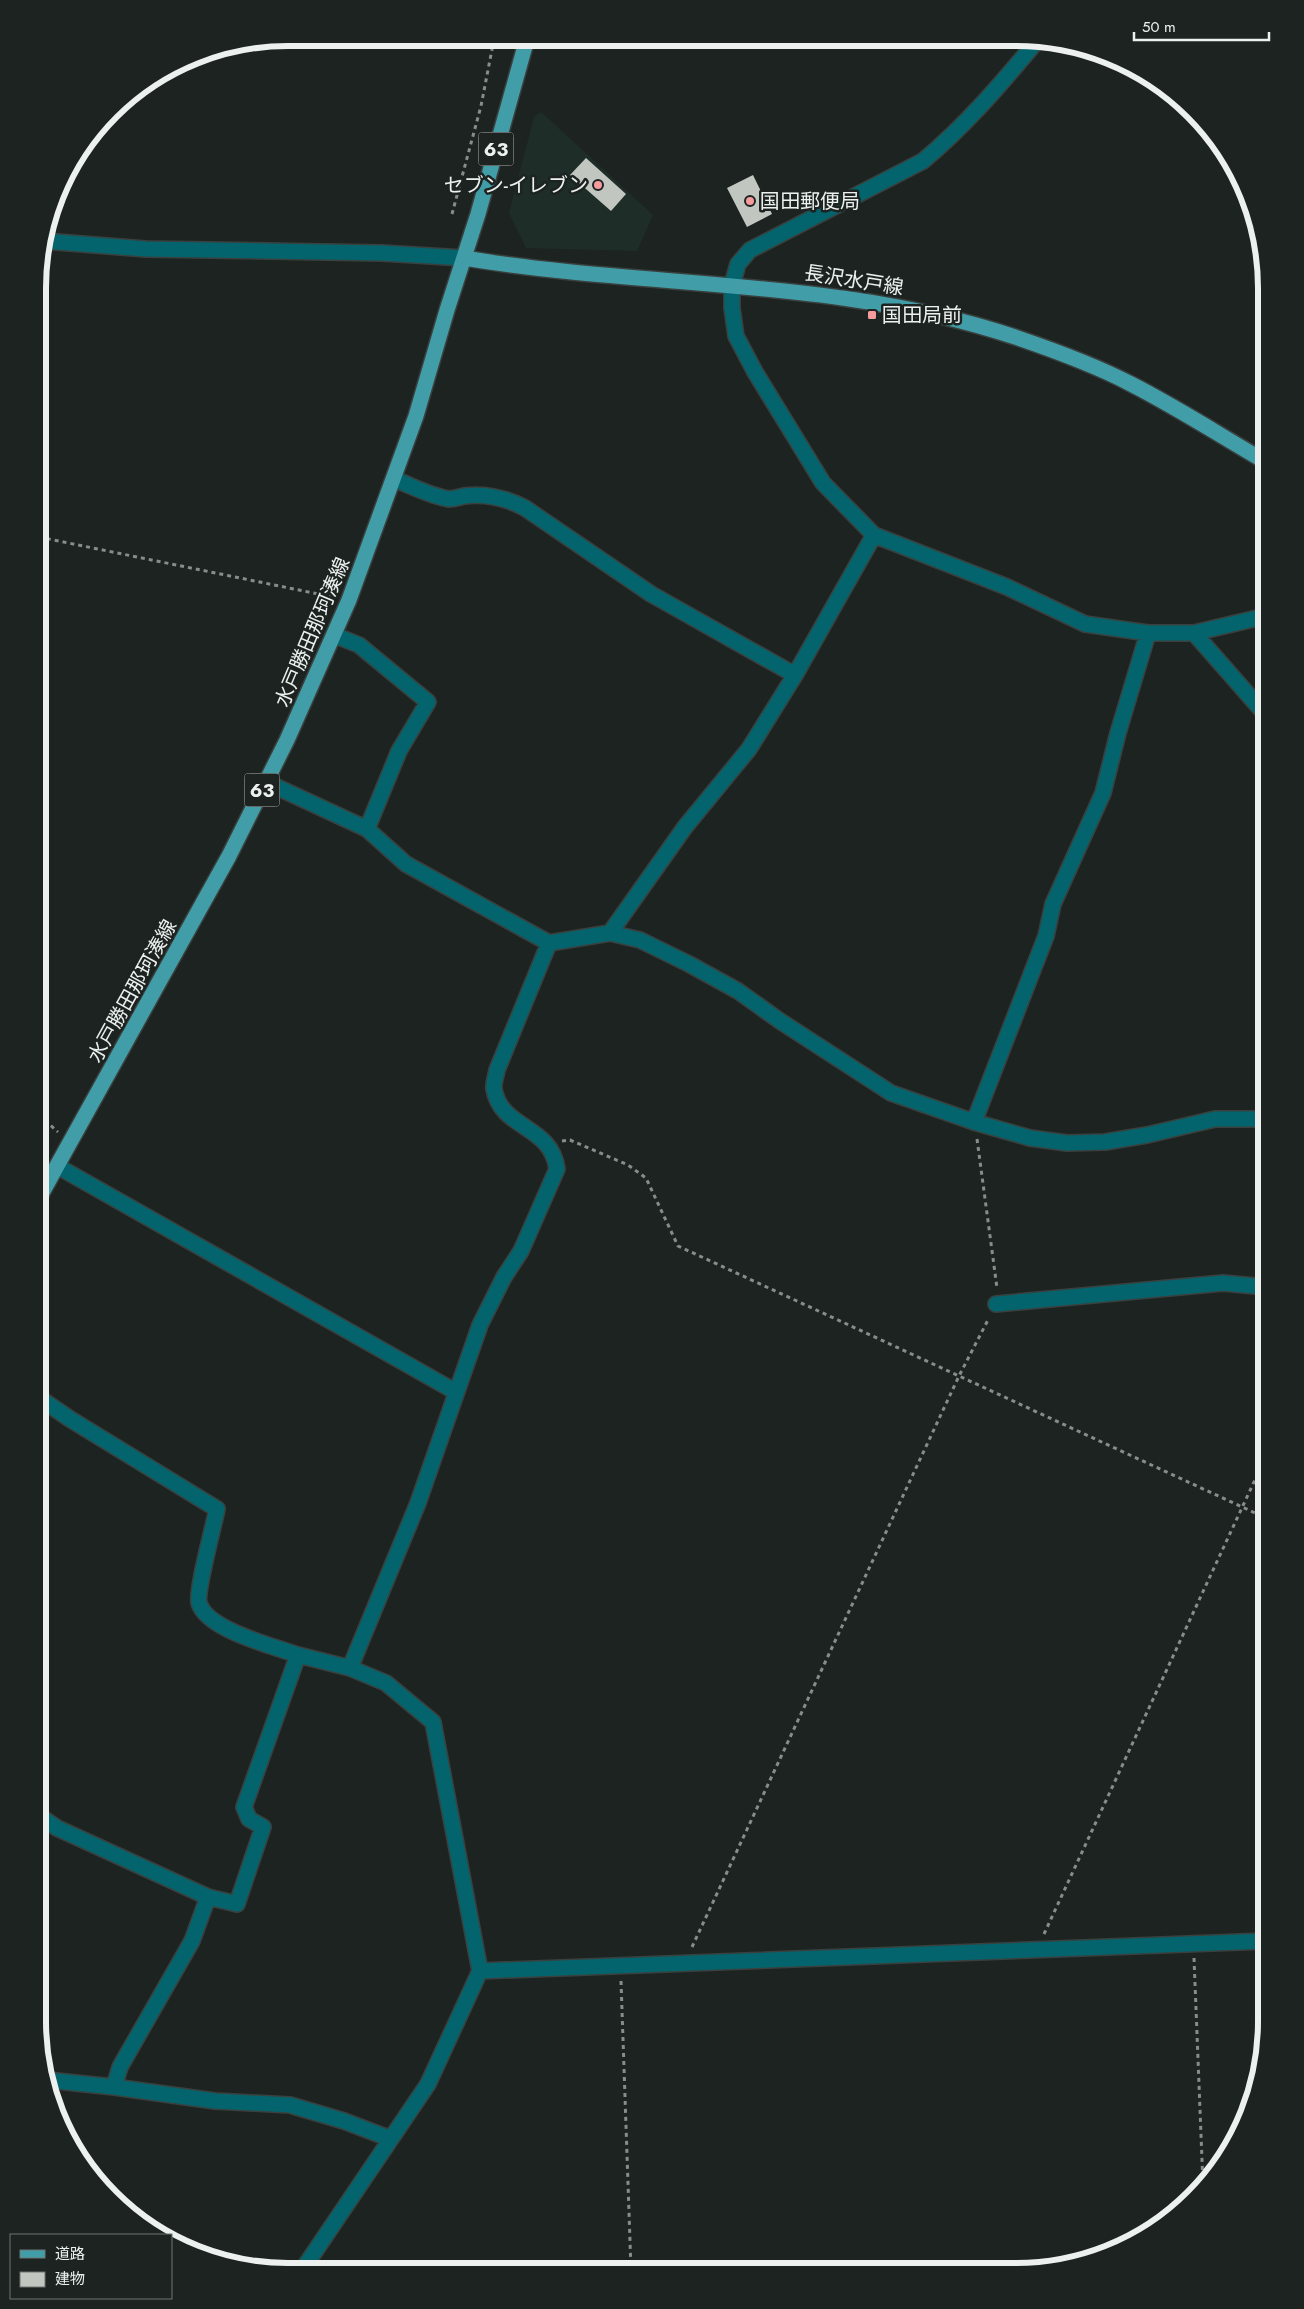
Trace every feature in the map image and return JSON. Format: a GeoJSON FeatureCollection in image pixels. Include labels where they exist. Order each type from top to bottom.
{"type":"FeatureCollection","features":[{"type":"Feature","properties":{"kind":"main road","name":"水戸勝田那珂湊線"},"geometry":{"type":"LineString","coordinates":[[46,1186],[193,924],[266,782],[349,600],[416,416],[525,46]]}},
{"type":"Feature","properties":{"kind":"main road","name":"長沢水戸線"},"geometry":{"type":"LineString","coordinates":[[464,258],[518,268],[823,294],[886,304],[955,319],[1017,337],[1071,357],[1130,383],[1258,457]]}},
{"type":"Feature","properties":{"kind":"street"},"geometry":{"type":"LineString","coordinates":[[1032,47],[1000,86],[942,145],[922,161],[750,250],[738,264],[732,285],[732,308],[736,336],[755,372],[823,483],[874,535],[1007,587],[1086,624],[1148,633],[1194,632],[1258,618]]}},
{"type":"Feature","properties":{"kind":"street"},"geometry":{"type":"LineString","coordinates":[[51,242],[146,249],[382,254],[464,258]]}},
{"type":"Feature","properties":{"kind":"street"},"geometry":{"type":"LineString","coordinates":[[394,479],[452,499],[486,495],[508,499],[525,508],[651,594],[795,675]]}},
{"type":"Feature","properties":{"kind":"street"},"geometry":{"type":"LineString","coordinates":[[610,933],[685,827],[749,749],[795,675],[874,535]]}},
{"type":"Feature","properties":{"kind":"street"},"geometry":{"type":"LineString","coordinates":[[1194,632],[1258,706]]}},
{"type":"Feature","properties":{"kind":"street"},"geometry":{"type":"LineString","coordinates":[[974,1122],[1046,936],[1053,904],[1104,793],[1118,733],[1148,633]]}},
{"type":"Feature","properties":{"kind":"street"},"geometry":{"type":"LineString","coordinates":[[334,635],[359,645],[428,702],[399,751],[367,829]]}},
{"type":"Feature","properties":{"kind":"street"},"geometry":{"type":"LineString","coordinates":[[266,782],[367,829],[406,864],[549,943],[610,933],[640,940],[738,991],[780,1021],[891,1093],[974,1122],[1030,1138],[1067,1143],[1105,1142],[1148,1135],[1215,1119],[1258,1119]]}},
{"type":"Feature","properties":{"kind":"street"},"geometry":{"type":"LineString","coordinates":[[350,1668],[418,1503],[480,1324],[504,1277],[521,1252],[556,1169],[555,1155],[547,1142],[508,1116],[498,1102],[494,1088],[497,1070],[549,943]]}},
{"type":"Feature","properties":{"kind":"street"},"geometry":{"type":"LineString","coordinates":[[57,1166],[456,1392]]}},
{"type":"Feature","properties":{"kind":"street"},"geometry":{"type":"LineString","coordinates":[[996,1304],[1223,1284],[1258,1287]]}},
{"type":"Feature","properties":{"kind":"street"},"geometry":{"type":"LineString","coordinates":[[46,1402],[70,1419],[218,1509],[201,1583],[199,1602],[208,1616],[222,1627],[298,1655],[350,1668],[386,1683],[433,1722],[480,1971],[428,2084],[307,2263]]}},
{"type":"Feature","properties":{"kind":"street"},"geometry":{"type":"LineString","coordinates":[[46,1820],[57,1828],[208,1897],[237,1904],[263,1827],[249,1818],[244,1807],[298,1655]]}},
{"type":"Feature","properties":{"kind":"street"},"geometry":{"type":"LineString","coordinates":[[114,2087],[120,2067],[192,1941],[208,1897]]}},
{"type":"Feature","properties":{"kind":"street"},"geometry":{"type":"LineString","coordinates":[[480,1971],[1258,1941]]}},
{"type":"Feature","properties":{"kind":"street"},"geometry":{"type":"LineString","coordinates":[[54,2081],[215,2101],[290,2105],[344,2120],[391,2138]]}},
{"type":"Feature","properties":{"kind":"path"},"geometry":{"type":"LineString","coordinates":[[452,214],[481,106],[493,46]]}},
{"type":"Feature","properties":{"kind":"path"},"geometry":{"type":"LineString","coordinates":[[46,538],[349,600]]}},
{"type":"Feature","properties":{"kind":"path"},"geometry":{"type":"LineString","coordinates":[[46,1121],[70,1142]]}},
{"type":"Feature","properties":{"kind":"path"},"geometry":{"type":"LineString","coordinates":[[689,1963],[693,1943],[959,1376],[996,1304],[998,1284],[974,1122]]}},
{"type":"Feature","properties":{"kind":"path"},"geometry":{"type":"LineString","coordinates":[[547,1142],[570,1140],[628,1165],[646,1178],[678,1246],[1258,1514]]}},
{"type":"Feature","properties":{"kind":"path"},"geometry":{"type":"LineString","coordinates":[[1037,1949],[1258,1473]]}},
{"type":"Feature","properties":{"kind":"path"},"geometry":{"type":"LineString","coordinates":[[1194,1943],[1203,2174]]}},
{"type":"Feature","properties":{"kind":"path"},"geometry":{"type":"LineString","coordinates":[[620,1966],[632,2263]]}},
{"type":"Feature","properties":{"kind":"shaded area"},"geometry":{"type":"Polygon","coordinates":[[[541,112],[653,215],[637,251],[526,248],[509,213],[534,117],[541,112]]]}},
{"type":"Feature","properties":{"kind":"building","name":"セブン-イレブン"},"geometry":{"type":"Polygon","coordinates":[[[586,158],[626,194],[611,211],[570,175],[586,158]]]}},
{"type":"Feature","properties":{"kind":"building"},"geometry":{"type":"Polygon","coordinates":[[[753,175],[772,214],[747,227],[727,188],[753,175]]]}},
{"type":"Feature","properties":{"kind":"place","name":"セブン-イレブン"},"geometry":{"type":"Point","coordinates":[598,185]}},
{"type":"Feature","properties":{"kind":"place","name":"国田郵便局"},"geometry":{"type":"Point","coordinates":[750,201]}},
{"type":"Feature","properties":{"kind":"place","name":"国田局前"},"geometry":{"type":"Point","coordinates":[872,315]}}]}
